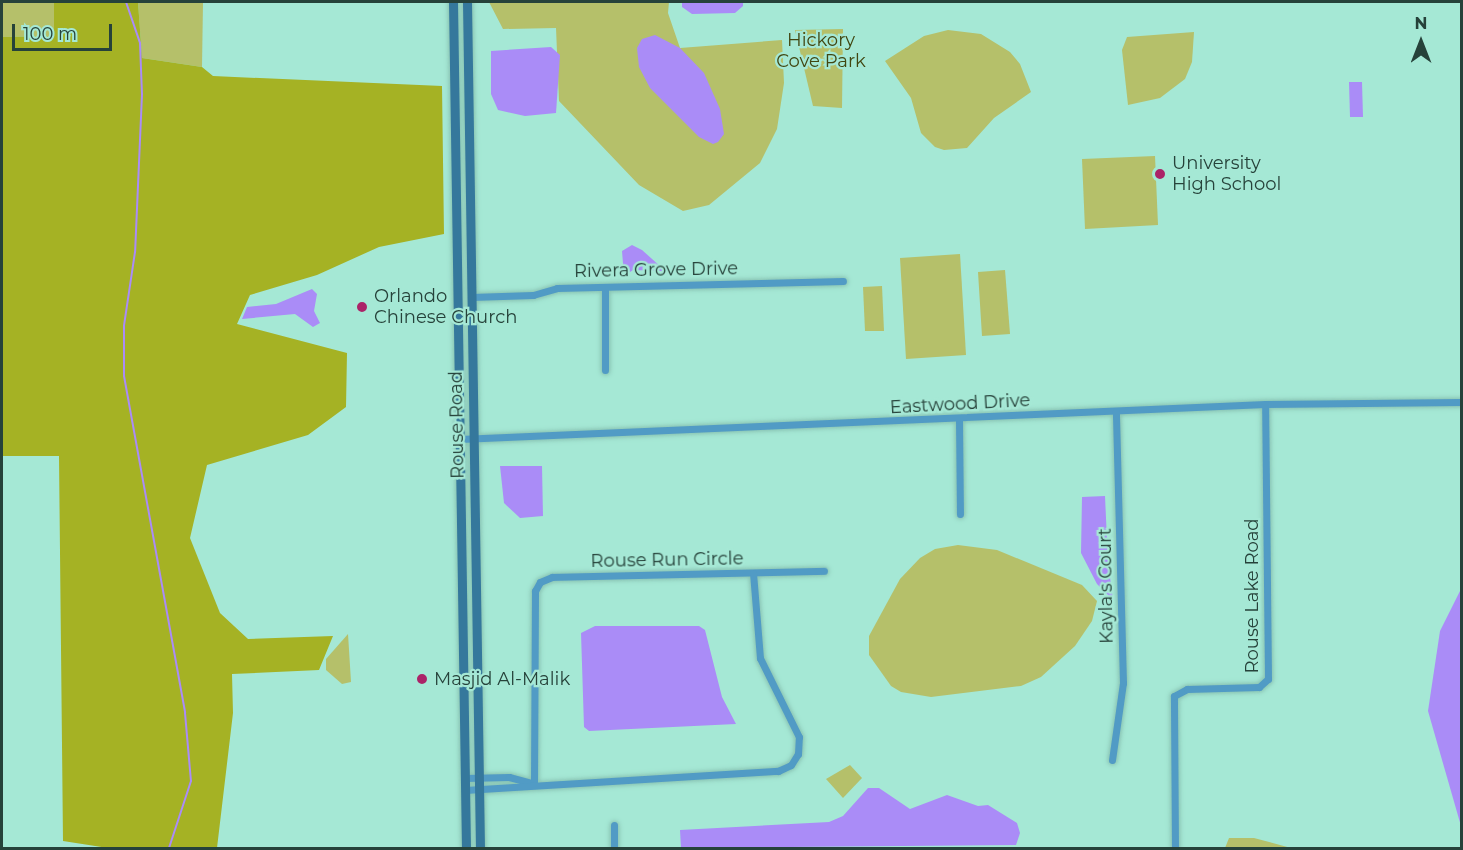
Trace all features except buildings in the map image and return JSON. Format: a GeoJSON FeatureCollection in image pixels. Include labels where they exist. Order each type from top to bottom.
{"type":"FeatureCollection","features":[{"type":"Feature","properties":{"kind":"street","name":"Rouse Road"},"geometry":{"type":"LineString","coordinates":[[453,2],[466,849]]}},
{"type":"Feature","properties":{"kind":"street","name":"Rouse Road"},"geometry":{"type":"LineString","coordinates":[[466,2],[480,849]]}},
{"type":"Feature","properties":{"kind":"street","name":"Rivera Grove Drive"},"geometry":{"type":"LineString","coordinates":[[471,297],[533,295],[557,288],[843,280]]}},
{"type":"Feature","properties":{"kind":"street"},"geometry":{"type":"LineString","coordinates":[[604,287],[604,370]]}},
{"type":"Feature","properties":{"kind":"street","name":"Eastwood Drive"},"geometry":{"type":"LineString","coordinates":[[460,439],[959,420],[1265,404],[1461,402]]}},
{"type":"Feature","properties":{"kind":"street","name":"Rouse Lake Road"},"geometry":{"type":"LineString","coordinates":[[1175,849],[1174,696],[1187,688],[1259,687],[1268,679],[1265,404]]}},
{"type":"Feature","properties":{"kind":"street","name":"Kayla's Court"},"geometry":{"type":"LineString","coordinates":[[1112,760],[1122,683],[1116,411]]}},
{"type":"Feature","properties":{"kind":"street"},"geometry":{"type":"LineString","coordinates":[[959,420],[960,514]]}},
{"type":"Feature","properties":{"kind":"street"},"geometry":{"type":"LineString","coordinates":[[753,573],[824,571]]}},
{"type":"Feature","properties":{"kind":"street","name":"Rouse Run Circle"},"geometry":{"type":"LineString","coordinates":[[465,790],[509,788],[534,783],[778,771],[791,765],[798,754],[799,737],[760,658],[753,573],[552,577],[540,582],[535,591],[534,783]]}},
{"type":"Feature","properties":{"kind":"street"},"geometry":{"type":"LineString","coordinates":[[509,777],[509,788]]}},
{"type":"Feature","properties":{"kind":"street","name":"Rouse Run Circle"},"geometry":{"type":"LineString","coordinates":[[465,778],[509,777],[534,783]]}},
{"type":"Feature","properties":{"kind":"street"},"geometry":{"type":"LineString","coordinates":[[614,825],[614,849]]}},
{"type":"Feature","properties":{"kind":"green space"},"geometry":{"type":"Polygon","coordinates":[[[2,2],[54,2],[54,36],[2,37],[2,2]]]}},
{"type":"Feature","properties":{"kind":"green space"},"geometry":{"type":"Polygon","coordinates":[[[54,2],[138,2],[142,58],[202,67],[213,76],[442,86],[444,234],[379,247],[317,275],[250,295],[237,324],[347,353],[346,407],[308,435],[207,465],[190,538],[220,613],[248,639],[333,636],[319,670],[232,674],[233,713],[217,848],[108,848],[63,841],[59,456],[2,456],[2,37],[54,36],[54,2]]]}},
{"type":"Feature","properties":{"kind":"green space"},"geometry":{"type":"Polygon","coordinates":[[[138,2],[203,2],[202,67],[142,58],[138,2]]]}},
{"type":"Feature","properties":{"kind":"green space"},"geometry":{"type":"Polygon","coordinates":[[[489,2],[669,2],[668,13],[680,48],[782,40],[784,83],[777,129],[760,163],[709,205],[683,211],[639,185],[559,101],[556,28],[503,29],[489,2]]]}},
{"type":"Feature","properties":{"kind":"green space","name":"Hickory Cove Park"},"geometry":{"type":"Polygon","coordinates":[[[843,29],[842,108],[813,106],[795,30],[843,29]]]}},
{"type":"Feature","properties":{"kind":"green space"},"geometry":{"type":"Polygon","coordinates":[[[948,30],[981,34],[1010,52],[1020,64],[1031,92],[994,118],[967,148],[944,150],[935,147],[921,133],[911,98],[885,61],[924,36],[948,30]]]}},
{"type":"Feature","properties":{"kind":"green space"},"geometry":{"type":"Polygon","coordinates":[[[1194,32],[1192,62],[1185,79],[1160,98],[1128,105],[1122,50],[1127,37],[1194,32]]]}},
{"type":"Feature","properties":{"kind":"green space"},"geometry":{"type":"Polygon","coordinates":[[[1155,156],[1158,225],[1085,229],[1082,159],[1155,156]]]}},
{"type":"Feature","properties":{"kind":"green space"},"geometry":{"type":"Polygon","coordinates":[[[960,254],[966,355],[906,359],[900,258],[960,254]]]}},
{"type":"Feature","properties":{"kind":"green space"},"geometry":{"type":"Polygon","coordinates":[[[1005,270],[1010,334],[982,336],[978,272],[1005,270]]]}},
{"type":"Feature","properties":{"kind":"green space"},"geometry":{"type":"Polygon","coordinates":[[[882,286],[884,331],[865,331],[863,287],[882,286]]]}},
{"type":"Feature","properties":{"kind":"green space"},"geometry":{"type":"Polygon","coordinates":[[[958,545],[997,550],[1082,585],[1097,601],[1092,621],[1075,646],[1041,677],[1021,686],[931,697],[901,692],[891,686],[869,655],[869,636],[900,579],[920,558],[935,549],[958,545]]]}},
{"type":"Feature","properties":{"kind":"green space"},"geometry":{"type":"Polygon","coordinates":[[[348,634],[351,682],[342,684],[326,670],[326,659],[348,634]]]}},
{"type":"Feature","properties":{"kind":"green space"},"geometry":{"type":"Polygon","coordinates":[[[850,765],[862,778],[843,798],[826,779],[850,765]]]}},
{"type":"Feature","properties":{"kind":"green space"},"geometry":{"type":"Polygon","coordinates":[[[1229,838],[1254,838],[1291,848],[1225,848],[1229,838]]]}},
{"type":"Feature","properties":{"kind":"shaded area"},"geometry":{"type":"Polygon","coordinates":[[[682,2],[743,2],[743,6],[735,13],[692,14],[682,7],[682,2]]]}},
{"type":"Feature","properties":{"kind":"shaded area"},"geometry":{"type":"Polygon","coordinates":[[[655,35],[680,48],[704,73],[720,109],[724,134],[718,142],[713,144],[699,137],[650,88],[639,67],[637,48],[642,39],[655,35]]]}},
{"type":"Feature","properties":{"kind":"shaded area"},"geometry":{"type":"Polygon","coordinates":[[[551,47],[560,55],[556,113],[525,116],[498,110],[491,94],[491,51],[551,47]]]}},
{"type":"Feature","properties":{"kind":"shaded area"},"geometry":{"type":"Polygon","coordinates":[[[1349,82],[1362,82],[1363,117],[1350,117],[1349,82]]]}},
{"type":"Feature","properties":{"kind":"shaded area"},"geometry":{"type":"Polygon","coordinates":[[[632,245],[642,250],[670,275],[661,271],[633,270],[624,276],[622,251],[632,245]]]}},
{"type":"Feature","properties":{"kind":"shaded area"},"geometry":{"type":"Polygon","coordinates":[[[312,289],[317,294],[314,311],[320,323],[313,327],[295,314],[242,319],[247,307],[276,304],[312,289]]]}},
{"type":"Feature","properties":{"kind":"shaded area"},"geometry":{"type":"Polygon","coordinates":[[[500,466],[542,466],[543,516],[520,518],[504,503],[500,466]]]}},
{"type":"Feature","properties":{"kind":"shaded area"},"geometry":{"type":"Polygon","coordinates":[[[1105,496],[1108,562],[1113,600],[1097,584],[1081,553],[1082,497],[1105,496]]]}},
{"type":"Feature","properties":{"kind":"shaded area"},"geometry":{"type":"Polygon","coordinates":[[[1461,589],[1461,826],[1428,711],[1440,631],[1461,589]]]}},
{"type":"Feature","properties":{"kind":"shaded area"},"geometry":{"type":"Polygon","coordinates":[[[595,626],[699,626],[705,630],[722,697],[736,724],[589,731],[584,727],[581,633],[595,626]]]}},
{"type":"Feature","properties":{"kind":"shaded area"},"geometry":{"type":"Polygon","coordinates":[[[868,788],[879,788],[910,809],[947,795],[978,806],[988,805],[1017,823],[1020,833],[1016,845],[681,848],[680,830],[829,822],[843,816],[868,788]]]}},
{"type":"Feature","properties":{"kind":"waterway"},"geometry":{"type":"LineString","coordinates":[[126,2],[140,43],[142,94],[135,252],[124,326],[124,376],[185,713],[191,781],[169,848]]}},
{"type":"Feature","properties":{"kind":"place","name":"University High School"},"geometry":{"type":"Point","coordinates":[1160,174]}},
{"type":"Feature","properties":{"kind":"place","name":"Orlando Chinese Church"},"geometry":{"type":"Point","coordinates":[362,307]}},
{"type":"Feature","properties":{"kind":"place","name":"Masjid Al-Malik"},"geometry":{"type":"Point","coordinates":[422,679]}}]}
